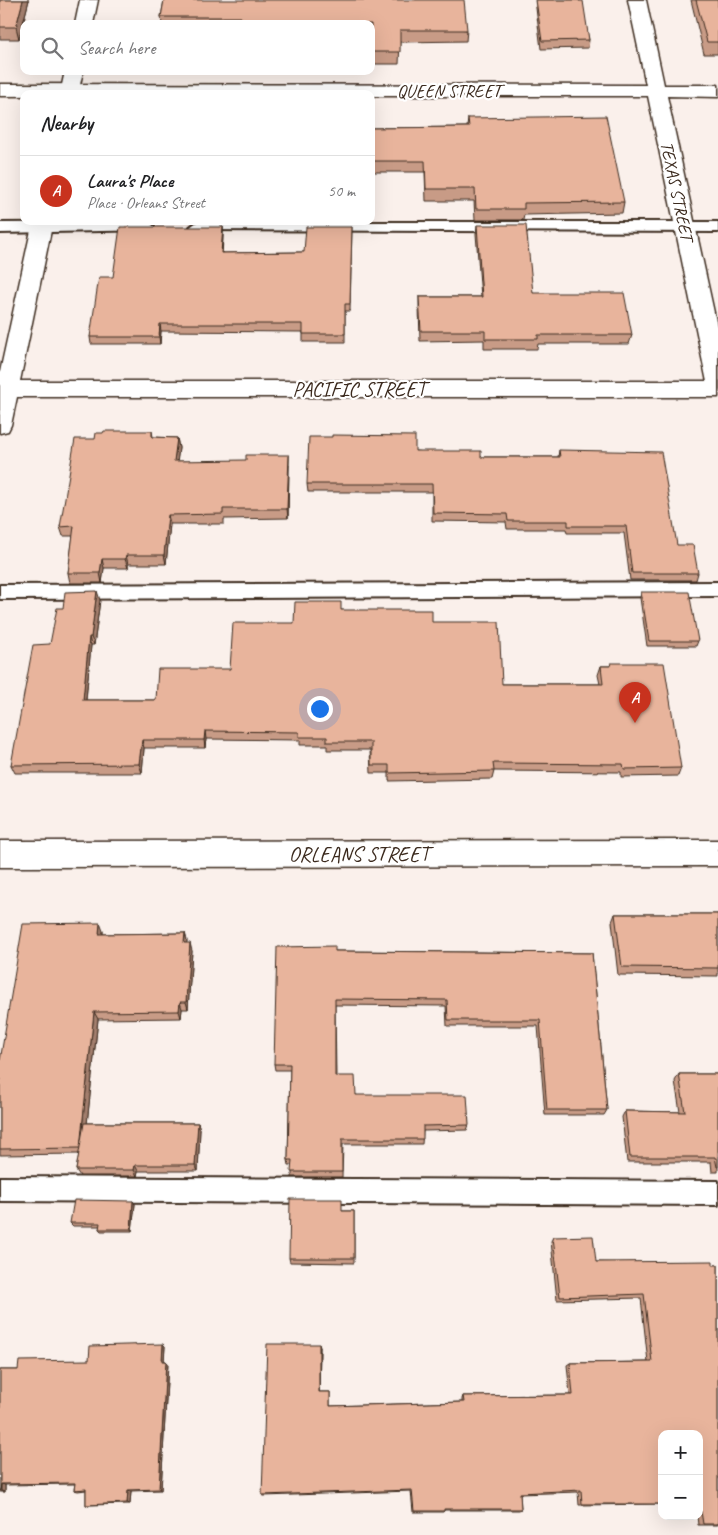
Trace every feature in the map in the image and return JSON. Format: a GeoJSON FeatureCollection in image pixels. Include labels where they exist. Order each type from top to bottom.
{"type":"FeatureCollection","features":[{"type":"Feature","properties":{"kind":"street"},"geometry":{"type":"LineString","coordinates":[[85,20],[89,0]]}},
{"type":"Feature","properties":{"kind":"street","name":"TEXAS STREET"},"geometry":{"type":"LineString","coordinates":[[637,0],[718,382]]}},
{"type":"Feature","properties":{"kind":"street"},"geometry":{"type":"LineString","coordinates":[[70,90],[73,75]]}},
{"type":"Feature","properties":{"kind":"street","name":"QUEEN STREET"},"geometry":{"type":"LineString","coordinates":[[0,90],[20,91]]}},
{"type":"Feature","properties":{"kind":"street","name":"QUEEN STREET"},"geometry":{"type":"LineString","coordinates":[[375,91],[718,91]]}},
{"type":"Feature","properties":{"kind":"street"},"geometry":{"type":"LineString","coordinates":[[0,425],[4,389],[42,225]]}},
{"type":"Feature","properties":{"kind":"street","name":"PACIFIC STREET"},"geometry":{"type":"LineString","coordinates":[[4,389],[718,389]]}},
{"type":"Feature","properties":{"kind":"street","name":"ORLEANS STREET"},"geometry":{"type":"LineString","coordinates":[[0,854],[718,853]]}},
{"type":"Feature","properties":{"kind":"lane"},"geometry":{"type":"LineString","coordinates":[[0,228],[32,225]]}},
{"type":"Feature","properties":{"kind":"lane"},"geometry":{"type":"LineString","coordinates":[[83,225],[165,227]]}},
{"type":"Feature","properties":{"kind":"lane"},"geometry":{"type":"LineString","coordinates":[[185,227],[718,227]]}},
{"type":"Feature","properties":{"kind":"lane"},"geometry":{"type":"LineString","coordinates":[[0,592],[718,589]]}},
{"type":"Feature","properties":{"kind":"lane"},"geometry":{"type":"LineString","coordinates":[[0,1189],[718,1193]]}},
{"type":"Feature","properties":{"kind":"building"},"geometry":{"type":"Polygon","coordinates":[[[0,0],[23,0],[16,27],[0,27],[0,0]]]}},
{"type":"Feature","properties":{"kind":"building"},"geometry":{"type":"Polygon","coordinates":[[[164,0],[464,0],[467,30],[400,30],[400,52],[375,52],[375,20],[241,20],[241,17],[161,17],[164,0]]]}},
{"type":"Feature","properties":{"kind":"building"},"geometry":{"type":"Polygon","coordinates":[[[536,0],[583,1],[589,40],[542,41],[536,0]]]}},
{"type":"Feature","properties":{"kind":"building"},"geometry":{"type":"Polygon","coordinates":[[[696,0],[718,0],[718,42],[707,42],[696,0]]]}},
{"type":"Feature","properties":{"kind":"building"},"geometry":{"type":"Polygon","coordinates":[[[606,116],[624,202],[524,203],[524,209],[476,209],[475,189],[426,189],[425,161],[375,161],[375,128],[469,127],[468,118],[606,116]]]}},
{"type":"Feature","properties":{"kind":"building"},"geometry":{"type":"Polygon","coordinates":[[[477,225],[526,225],[533,293],[624,293],[632,335],[538,335],[538,339],[485,339],[485,331],[421,331],[419,297],[482,297],[477,225]]]}},
{"type":"Feature","properties":{"kind":"building"},"geometry":{"type":"Polygon","coordinates":[[[120,227],[223,227],[221,253],[304,252],[306,227],[352,227],[350,304],[345,304],[345,334],[303,334],[303,324],[160,324],[159,337],[90,337],[99,277],[113,277],[120,227]]]}},
{"type":"Feature","properties":{"kind":"building"},"geometry":{"type":"Polygon","coordinates":[[[104,431],[152,431],[152,437],[177,438],[174,461],[246,460],[246,455],[289,455],[287,509],[223,509],[223,514],[168,515],[164,555],[126,555],[125,559],[102,559],[100,573],[68,573],[74,526],[60,527],[75,439],[95,439],[96,433],[103,433],[104,431]]]}},
{"type":"Feature","properties":{"kind":"building"},"geometry":{"type":"Polygon","coordinates":[[[332,435],[415,436],[415,451],[481,451],[481,457],[560,457],[559,450],[661,452],[677,545],[693,545],[698,573],[632,573],[626,526],[568,526],[568,521],[508,521],[507,514],[433,513],[432,484],[307,484],[309,437],[332,437],[332,435]]]}},
{"type":"Feature","properties":{"kind":"building"},"geometry":{"type":"Polygon","coordinates":[[[97,591],[91,637],[89,637],[83,700],[156,700],[158,669],[230,669],[233,623],[294,623],[295,602],[341,602],[341,610],[432,610],[432,622],[499,622],[502,684],[603,684],[601,666],[611,666],[611,663],[664,663],[681,768],[624,769],[623,764],[493,763],[494,771],[389,773],[389,765],[371,765],[371,742],[327,742],[327,737],[299,737],[299,732],[205,731],[204,740],[142,740],[139,764],[11,765],[33,645],[50,644],[57,608],[63,608],[65,592],[97,591]]]}},
{"type":"Feature","properties":{"kind":"building"},"geometry":{"type":"Polygon","coordinates":[[[641,592],[689,592],[698,641],[649,641],[641,592]]]}},
{"type":"Feature","properties":{"kind":"building"},"geometry":{"type":"Polygon","coordinates":[[[615,914],[718,914],[718,968],[622,967],[615,914]]]}},
{"type":"Feature","properties":{"kind":"building"},"geometry":{"type":"Polygon","coordinates":[[[100,923],[99,934],[185,933],[184,943],[190,943],[186,1002],[180,1002],[179,1011],[94,1012],[80,1148],[0,1149],[0,1061],[23,924],[100,923]]]}},
{"type":"Feature","properties":{"kind":"building"},"geometry":{"type":"Polygon","coordinates":[[[335,946],[335,951],[592,953],[607,1110],[547,1110],[540,1020],[448,1020],[447,1000],[335,999],[335,1076],[355,1076],[356,1095],[467,1095],[469,1125],[423,1126],[423,1139],[342,1139],[342,1172],[291,1172],[292,1160],[288,1160],[290,1064],[274,1064],[277,947],[335,946]]]}},
{"type":"Feature","properties":{"kind":"building"},"geometry":{"type":"Polygon","coordinates":[[[679,1074],[718,1074],[718,1167],[715,1157],[630,1157],[625,1111],[685,1112],[679,1074]]]}},
{"type":"Feature","properties":{"kind":"building"},"geometry":{"type":"Polygon","coordinates":[[[84,1123],[198,1123],[195,1165],[135,1165],[134,1170],[76,1170],[84,1123]]]}},
{"type":"Feature","properties":{"kind":"building"},"geometry":{"type":"Polygon","coordinates":[[[290,1199],[342,1199],[342,1211],[354,1211],[354,1258],[289,1258],[290,1199]]]}},
{"type":"Feature","properties":{"kind":"building"},"geometry":{"type":"Polygon","coordinates":[[[74,1200],[133,1201],[131,1229],[99,1229],[100,1223],[70,1223],[74,1200]]]}},
{"type":"Feature","properties":{"kind":"building"},"geometry":{"type":"Polygon","coordinates":[[[593,1236],[596,1262],[713,1261],[713,1265],[718,1265],[718,1524],[703,1524],[703,1430],[658,1430],[658,1504],[582,1504],[581,1490],[520,1493],[521,1509],[414,1511],[412,1490],[262,1495],[267,1344],[319,1344],[319,1392],[330,1392],[330,1406],[464,1402],[463,1396],[573,1395],[570,1363],[652,1362],[644,1294],[560,1297],[553,1237],[593,1236]]]}},
{"type":"Feature","properties":{"kind":"building"},"geometry":{"type":"Polygon","coordinates":[[[163,1344],[162,1361],[166,1361],[159,1489],[128,1490],[127,1503],[86,1505],[86,1489],[74,1490],[75,1483],[1,1484],[0,1491],[0,1370],[18,1370],[19,1361],[89,1360],[90,1346],[163,1344]]]}},
{"type":"Feature","properties":{"kind":"place","name":"Laura's Place"},"geometry":{"type":"Point","coordinates":[635,723]}}]}
